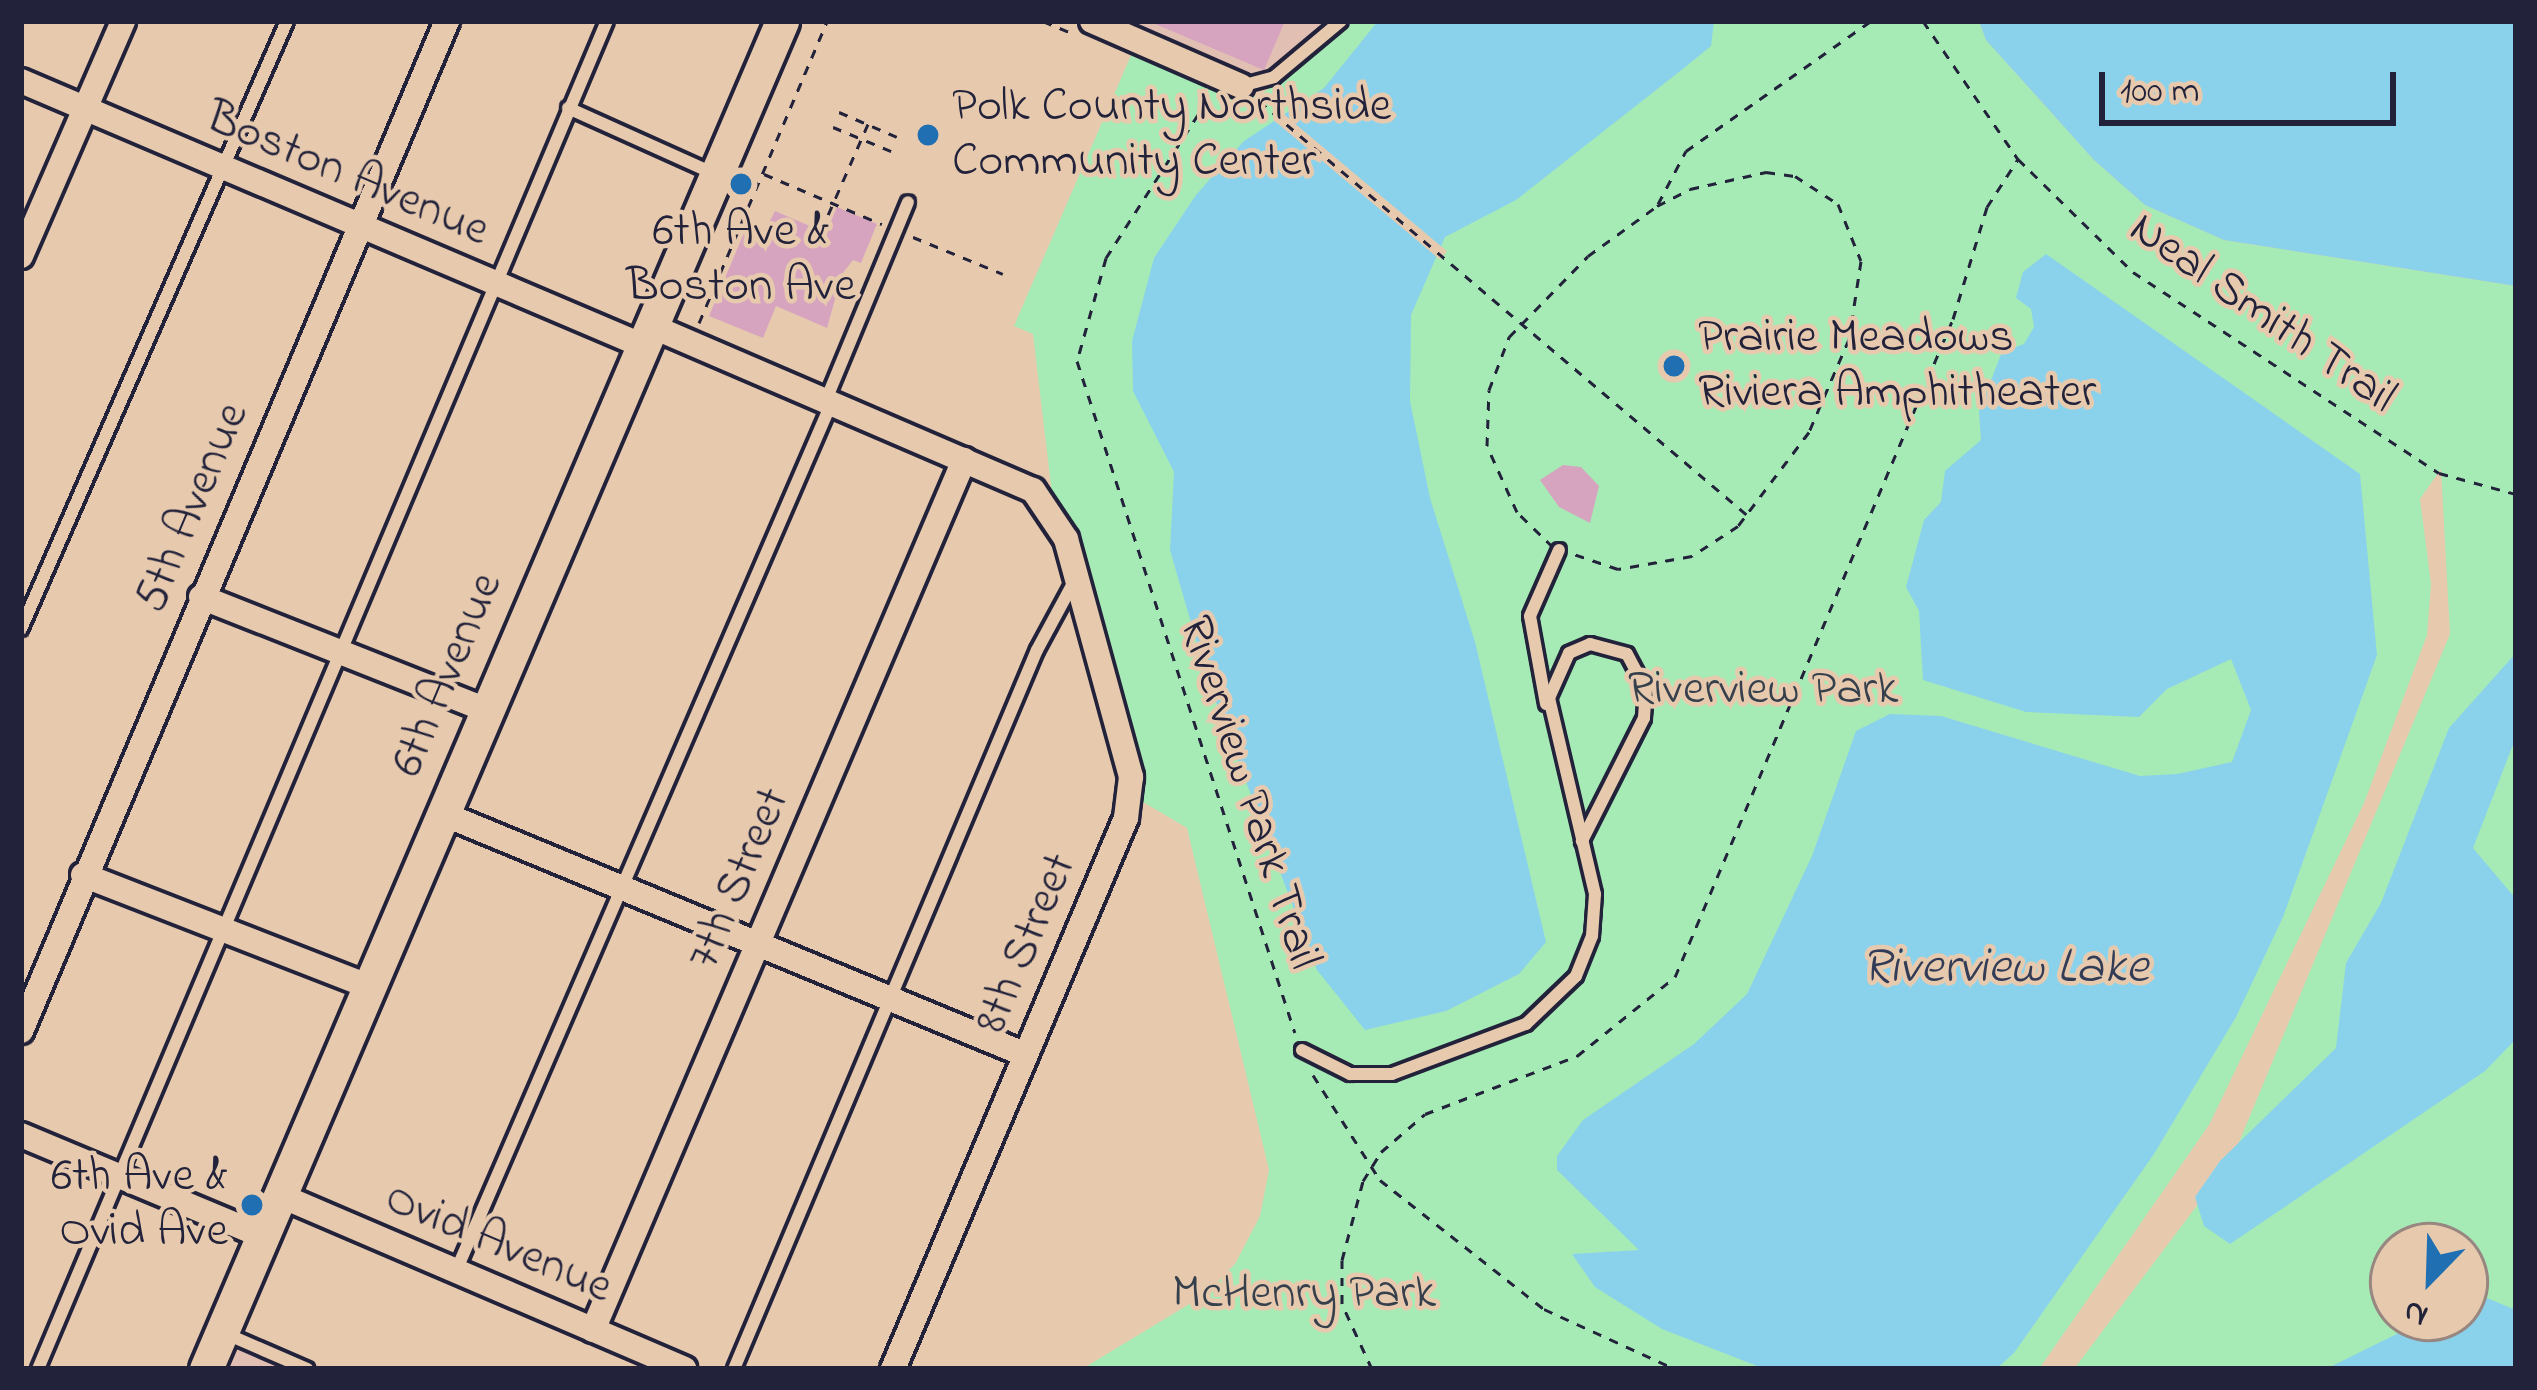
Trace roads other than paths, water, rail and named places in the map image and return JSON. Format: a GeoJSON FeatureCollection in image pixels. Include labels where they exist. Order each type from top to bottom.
{"type":"FeatureCollection","features":[{"type":"Feature","properties":{"kind":"main road","name":"6th Avenue"},"geometry":{"type":"LineString","coordinates":[[206,1369],[782,21]]}},
{"type":"Feature","properties":{"kind":"street"},"geometry":{"type":"LineString","coordinates":[[21,256],[123,21]]}},
{"type":"Feature","properties":{"kind":"street","name":"5th Avenue"},"geometry":{"type":"LineString","coordinates":[[21,1031],[447,21]]}},
{"type":"Feature","properties":{"kind":"street"},"geometry":{"type":"LineString","coordinates":[[1100,23],[1249,92]]}},
{"type":"Feature","properties":{"kind":"street","name":"Boston Avenue"},"geometry":{"type":"LineString","coordinates":[[21,81],[494,283],[828,402],[1033,490],[1054,511],[1066,538]]}},
{"type":"Feature","properties":{"kind":"street","name":"7th Street"},"geometry":{"type":"LineString","coordinates":[[593,1330],[964,460]]}},
{"type":"Feature","properties":{"kind":"street","name":"8th Street"},"geometry":{"type":"LineString","coordinates":[[893,1369],[1132,796],[1066,538]]}},
{"type":"Feature","properties":{"kind":"street"},"geometry":{"type":"LineString","coordinates":[[201,597],[486,710]]}},
{"type":"Feature","properties":{"kind":"street"},"geometry":{"type":"LineString","coordinates":[[441,813],[1025,1055]]}},
{"type":"Feature","properties":{"kind":"street"},"geometry":{"type":"LineString","coordinates":[[83,875],[368,986]]}},
{"type":"Feature","properties":{"kind":"street"},"geometry":{"type":"LineString","coordinates":[[21,1135],[262,1236]]}},
{"type":"Feature","properties":{"kind":"street","name":"Ovid Avenue"},"geometry":{"type":"LineString","coordinates":[[279,1195],[684,1369]]}},
{"type":"Feature","properties":{"kind":"lane"},"geometry":{"type":"LineString","coordinates":[[21,629],[286,21]]}},
{"type":"Feature","properties":{"kind":"lane"},"geometry":{"type":"LineString","coordinates":[[38,1369],[219,928],[607,21]]}},
{"type":"Feature","properties":{"kind":"lane"},"geometry":{"type":"LineString","coordinates":[[1249,92],[1341,21]]}},
{"type":"Feature","properties":{"kind":"lane"},"geometry":{"type":"LineString","coordinates":[[568,109],[716,174]]}},
{"type":"Feature","properties":{"kind":"lane"},"geometry":{"type":"LineString","coordinates":[[456,1271],[828,402],[908,202]]}},
{"type":"Feature","properties":{"kind":"lane"},"geometry":{"type":"LineString","coordinates":[[1302,1050],[1351,1074],[1392,1074],[1546,1009],[1576,976],[1592,936],[1594,894],[1549,717],[1530,616],[1559,550]]}},
{"type":"Feature","properties":{"kind":"lane"},"geometry":{"type":"LineString","coordinates":[[734,1369],[1036,650],[1076,577]]}},
{"type":"Feature","properties":{"kind":"lane"},"geometry":{"type":"LineString","coordinates":[[1549,717],[1569,653],[1607,646],[1640,668],[1644,718],[1582,841]]}},
{"type":"Feature","properties":{"kind":"lane"},"geometry":{"type":"LineString","coordinates":[[221,1332],[307,1369]]}},
{"type":"Feature","properties":{"kind":"water"},"geometry":{"type":"Polygon","coordinates":[[[1378,21],[1714,21],[1711,46],[1684,68],[1516,200],[1445,237],[1411,315],[1410,401],[1430,498],[1475,642],[1546,942],[1519,974],[1446,1011],[1365,1030],[1317,970],[1207,678],[1170,550],[1174,472],[1133,391],[1132,341],[1154,258],[1196,195],[1244,141],[1324,88],[1378,21]]]}},
{"type":"Feature","properties":{"kind":"water"},"geometry":{"type":"Polygon","coordinates":[[[1979,21],[2516,21],[2516,286],[2224,240],[2145,205],[2094,160],[1986,40],[1979,21]]]}},
{"type":"Feature","properties":{"kind":"water","name":"Riverview Lake"},"geometry":{"type":"Polygon","coordinates":[[[2046,254],[2360,474],[2377,655],[2283,917],[2236,1017],[2154,1154],[2014,1353],[1996,1369],[1765,1369],[1662,1329],[1595,1287],[1572,1254],[1639,1250],[1557,1170],[1557,1156],[1583,1120],[1694,1044],[1747,994],[1812,856],[1856,731],[1890,714],[1941,716],[2140,776],[2232,762],[2251,710],[2231,659],[2167,689],[2139,717],[2026,712],[1923,680],[1919,611],[1906,587],[1924,520],[1941,502],[1945,471],[1981,440],[1979,411],[2002,352],[2024,344],[2034,327],[2031,309],[2016,298],[2023,272],[2046,254]]]}},
{"type":"Feature","properties":{"kind":"water"},"geometry":{"type":"Polygon","coordinates":[[[2516,653],[2516,737],[2473,848],[2516,899],[2516,1039],[2485,1071],[2230,1244],[2204,1226],[2195,1197],[2220,1161],[2336,1048],[2346,963],[2381,903],[2449,728],[2516,653]]]}},
{"type":"Feature","properties":{"kind":"water"},"geometry":{"type":"Polygon","coordinates":[[[2489,1299],[2516,1310],[2516,1369],[2326,1369],[2381,1342],[2489,1342],[2489,1299]]]}},
{"type":"Feature","properties":{"kind":"place","name":"Polk County Northside Community Center"},"geometry":{"type":"Point","coordinates":[928,135]}},
{"type":"Feature","properties":{"kind":"place","name":"6th Ave & Boston Ave"},"geometry":{"type":"Point","coordinates":[741,184]}},
{"type":"Feature","properties":{"kind":"place","name":"Prairie Meadows Riviera Amphitheater"},"geometry":{"type":"Point","coordinates":[1674,366]}},
{"type":"Feature","properties":{"kind":"place","name":"6th Ave & Ovid Ave"},"geometry":{"type":"Point","coordinates":[252,1205]}},
{"type":"Feature","properties":{"kind":"park label","name":"Riverview Park"},"geometry":{"type":"Point","coordinates":[1763,691]}},
{"type":"Feature","properties":{"kind":"park label","name":"McHenry Park"},"geometry":{"type":"Point","coordinates":[1304,1295]}}]}
